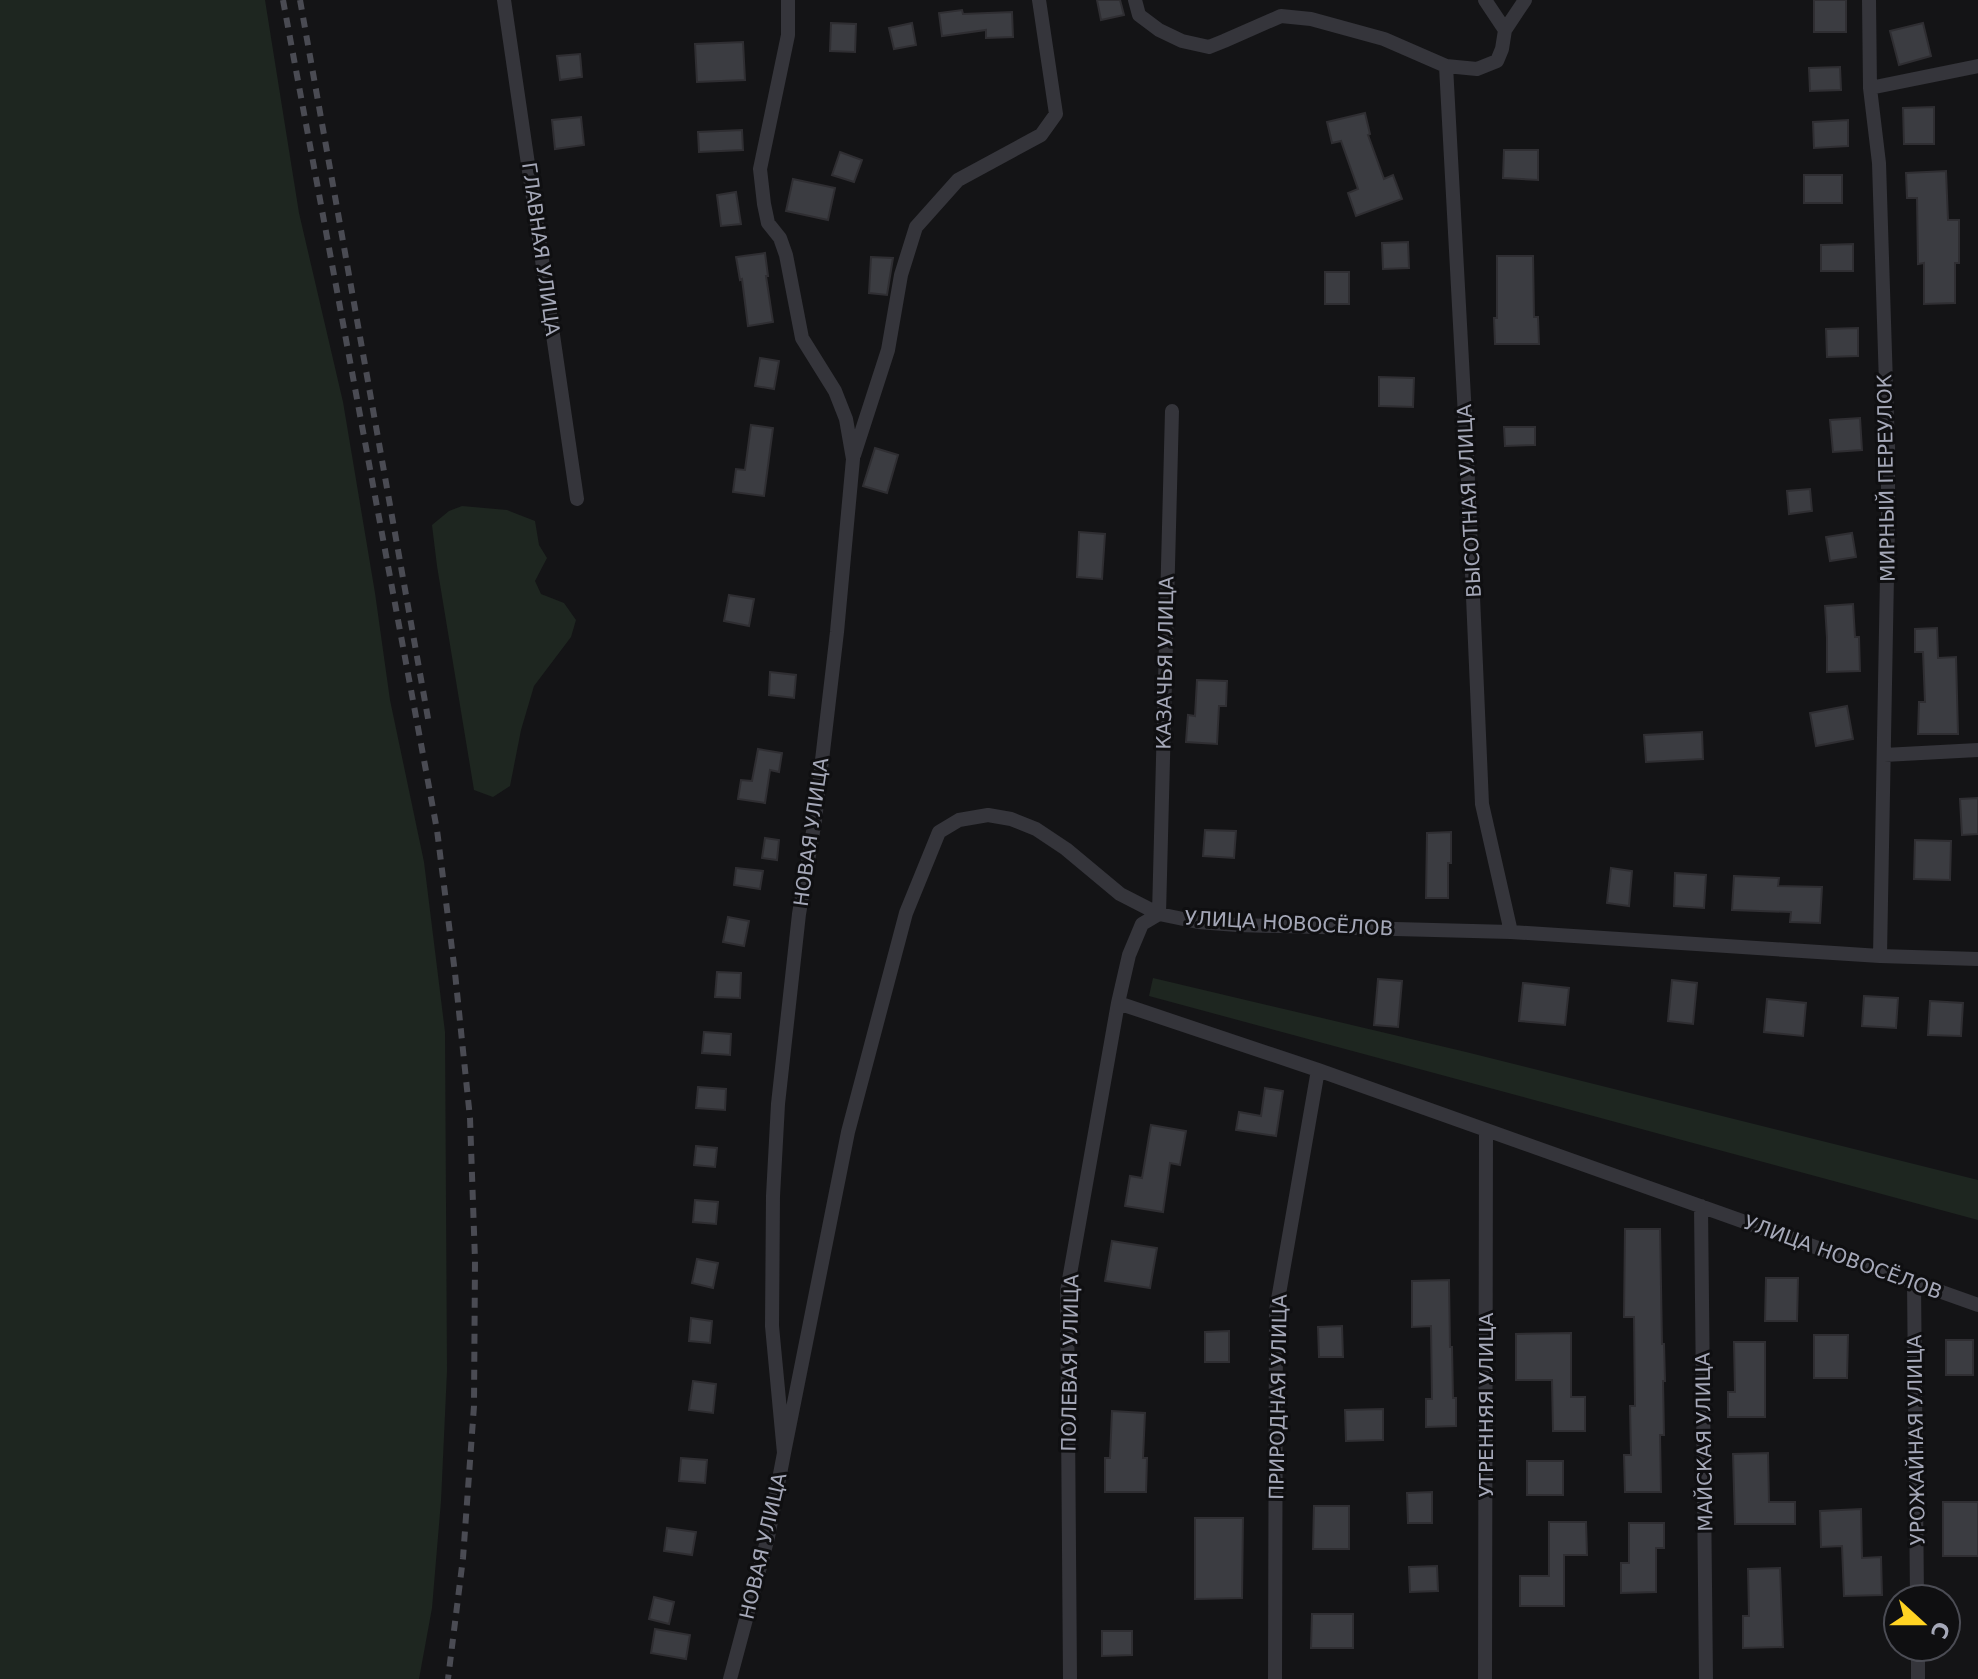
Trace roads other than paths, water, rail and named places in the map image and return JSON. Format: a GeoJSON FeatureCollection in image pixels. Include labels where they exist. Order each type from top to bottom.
{"type":"FeatureCollection","features":[{"type":"Feature","properties":{"kind":"street","name":"ГЛАВНАЯ УЛИЦА"},"geometry":{"type":"LineString","coordinates":[[504,0],[577,499]]}},
{"type":"Feature","properties":{"kind":"street","name":"НОВАЯ УЛИЦА"},"geometry":{"type":"LineString","coordinates":[[730,1679],[768,1537],[784,1453],[772,1326],[773,1196],[778,1104],[799,914],[815,820],[836,648],[853,459],[846,419],[835,391],[802,338],[786,255],[780,238],[768,223],[764,204],[760,169],[788,35],[788,0]]}},
{"type":"Feature","properties":{"kind":"street"},"geometry":{"type":"LineString","coordinates":[[853,459],[888,350],[901,275],[916,227],[958,180],[1041,135],[1056,114],[1039,0]]}},
{"type":"Feature","properties":{"kind":"street"},"geometry":{"type":"LineString","coordinates":[[1135,0],[1139,15],[1159,30],[1182,41],[1209,47],[1281,16],[1311,19],[1384,39],[1446,66],[1477,69],[1497,61],[1505,30],[1525,0]]}},
{"type":"Feature","properties":{"kind":"street"},"geometry":{"type":"LineString","coordinates":[[1485,0],[1505,30]]}},
{"type":"Feature","properties":{"kind":"street","name":"МИРНЫЙ ПЕРЕУЛОК"},"geometry":{"type":"LineString","coordinates":[[1869,0],[1870,88],[1879,163],[1888,448],[1880,956]]}},
{"type":"Feature","properties":{"kind":"street","name":"ВЫСОТНАЯ УЛИЦА"},"geometry":{"type":"LineString","coordinates":[[1446,66],[1482,804],[1511,932]]}},
{"type":"Feature","properties":{"kind":"street"},"geometry":{"type":"LineString","coordinates":[[1870,88],[1978,66]]}},
{"type":"Feature","properties":{"kind":"street","name":"КАЗАЧЬЯ УЛИЦА"},"geometry":{"type":"LineString","coordinates":[[1159,914],[1172,411]]}},
{"type":"Feature","properties":{"kind":"street"},"geometry":{"type":"LineString","coordinates":[[1884,755],[1978,750]]}},
{"type":"Feature","properties":{"kind":"street","name":"УЛИЦА НОВОСЁЛОВ"},"geometry":{"type":"LineString","coordinates":[[784,1453],[848,1132],[906,913],[939,832],[959,820],[988,815],[1011,819],[1036,829],[1066,849],[1120,894],[1159,914],[1198,922],[1511,932],[1880,956],[1978,959]]}},
{"type":"Feature","properties":{"kind":"street","name":"ПОЛЕВАЯ УЛИЦА"},"geometry":{"type":"LineString","coordinates":[[1070,1679],[1067,1291],[1129,955],[1142,924],[1159,914]]}},
{"type":"Feature","properties":{"kind":"street","name":"УЛИЦА НОВОСЁЛОВ"},"geometry":{"type":"LineString","coordinates":[[1118,1003],[1318,1070],[1978,1305]]}},
{"type":"Feature","properties":{"kind":"street","name":"ПРИРОДНАЯ УЛИЦА"},"geometry":{"type":"LineString","coordinates":[[1275,1679],[1276,1311],[1318,1070]]}},
{"type":"Feature","properties":{"kind":"street","name":"УТРЕННЯЯ УЛИЦА"},"geometry":{"type":"LineString","coordinates":[[1485,1679],[1486,1132]]}},
{"type":"Feature","properties":{"kind":"street","name":"МАЙСКАЯ УЛИЦА"},"geometry":{"type":"LineString","coordinates":[[1701,1206],[1706,1679]]}},
{"type":"Feature","properties":{"kind":"street","name":"УРОЖАЙНАЯ УЛИЦА"},"geometry":{"type":"LineString","coordinates":[[1914,1282],[1917,1583]]}},
{"type":"Feature","properties":{"kind":"railway"},"geometry":{"type":"LineString","coordinates":[[283,0],[437,830],[470,1118],[475,1260],[474,1406],[463,1558],[448,1679]]}},
{"type":"Feature","properties":{"kind":"railway"},"geometry":{"type":"LineString","coordinates":[[300,0],[429,724]]}}]}
